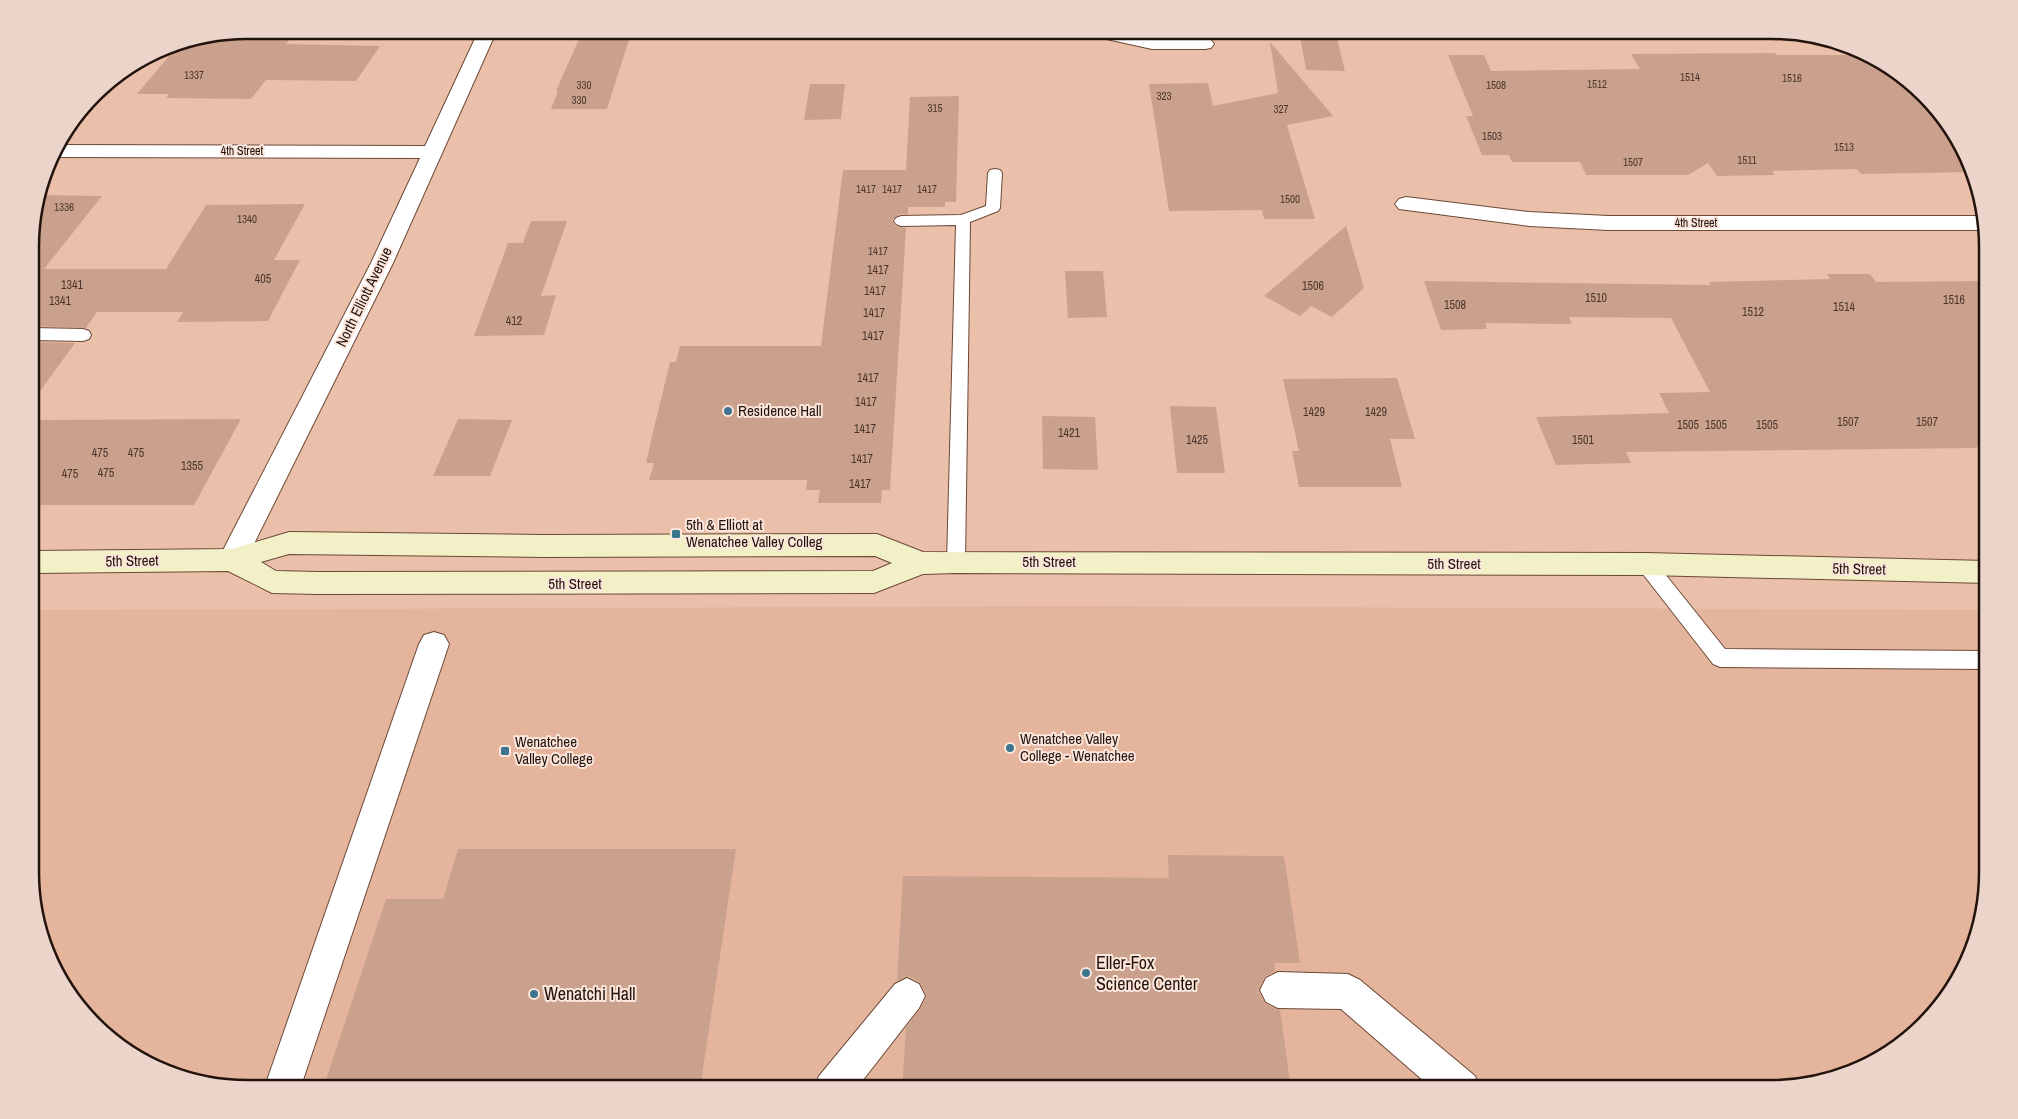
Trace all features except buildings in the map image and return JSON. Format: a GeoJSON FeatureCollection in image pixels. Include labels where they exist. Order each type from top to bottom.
{"type":"FeatureCollection","features":[{"type":"Feature","properties":{"kind":"main road","name":"5th Street"},"geometry":{"type":"LineString","coordinates":[[39,562],[232,560],[289,543],[543,546],[877,545],[921,563]]}},
{"type":"Feature","properties":{"kind":"main road","name":"5th Street"},"geometry":{"type":"LineString","coordinates":[[232,560],[272,582],[318,584],[874,582],[921,563],[956,562],[1646,564],[1979,574]]}},
{"type":"Feature","properties":{"kind":"street","name":"North Elliott Avenue"},"geometry":{"type":"LineString","coordinates":[[232,560],[382,263],[484,39]]}},
{"type":"Feature","properties":{"kind":"street"},"geometry":{"type":"LineString","coordinates":[[1130,39],[1152,44],[1205,44]]}},
{"type":"Feature","properties":{"kind":"street","name":"4th Street"},"geometry":{"type":"LineString","coordinates":[[62,151],[432,152]]}},
{"type":"Feature","properties":{"kind":"street","name":"4th Street"},"geometry":{"type":"LineString","coordinates":[[1406,204],[1529,219],[1608,223],[1977,223]]}},
{"type":"Feature","properties":{"kind":"street"},"geometry":{"type":"LineString","coordinates":[[285,1080],[434,644]]}},
{"type":"Feature","properties":{"kind":"street"},"geometry":{"type":"LineString","coordinates":[[1278,990],[1348,992],[1451,1080]]}},
{"type":"Feature","properties":{"kind":"street"},"geometry":{"type":"LineString","coordinates":[[839,1080],[908,996]]}},
{"type":"Feature","properties":{"kind":"lane"},"geometry":{"type":"LineString","coordinates":[[901,221],[964,220],[993,208],[995,173]]}},
{"type":"Feature","properties":{"kind":"lane"},"geometry":{"type":"LineString","coordinates":[[956,562],[964,220]]}},
{"type":"Feature","properties":{"kind":"lane"},"geometry":{"type":"LineString","coordinates":[[39,334],[83,335]]}},
{"type":"Feature","properties":{"kind":"lane"},"geometry":{"type":"LineString","coordinates":[[1646,564],[1720,658],[1979,660]]}},
{"type":"Feature","properties":{"kind":"shaded area","name":"Wenatchee Valley College - Wenatchee"},"geometry":{"type":"Polygon","coordinates":[[[1052,606],[1979,610],[1979,886],[1975,913],[1968,939],[1958,964],[1936,999],[1908,1029],[1887,1045],[1851,1064],[1825,1073],[1785,1080],[233,1080],[206,1076],[180,1069],[155,1059],[131,1045],[110,1029],[90,1009],[74,988],[60,964],[50,939],[43,913],[39,886],[39,610],[1052,606]]]}},
{"type":"Feature","properties":{"kind":"place","name":"Residence Hall"},"geometry":{"type":"Point","coordinates":[728,411]}},
{"type":"Feature","properties":{"kind":"place","name":"5th & Elliott at Wenatchee Valley Colleg"},"geometry":{"type":"Point","coordinates":[676,534]}},
{"type":"Feature","properties":{"kind":"place","name":"Wenatchee Valley College - Wenatchee"},"geometry":{"type":"Point","coordinates":[1010,748]}},
{"type":"Feature","properties":{"kind":"place","name":"Wenatchee Valley College"},"geometry":{"type":"Point","coordinates":[505,751]}},
{"type":"Feature","properties":{"kind":"place","name":"Eller-Fox Science Center"},"geometry":{"type":"Point","coordinates":[1086,973]}},
{"type":"Feature","properties":{"kind":"place","name":"Wenatchi Hall"},"geometry":{"type":"Point","coordinates":[534,994]}}]}
